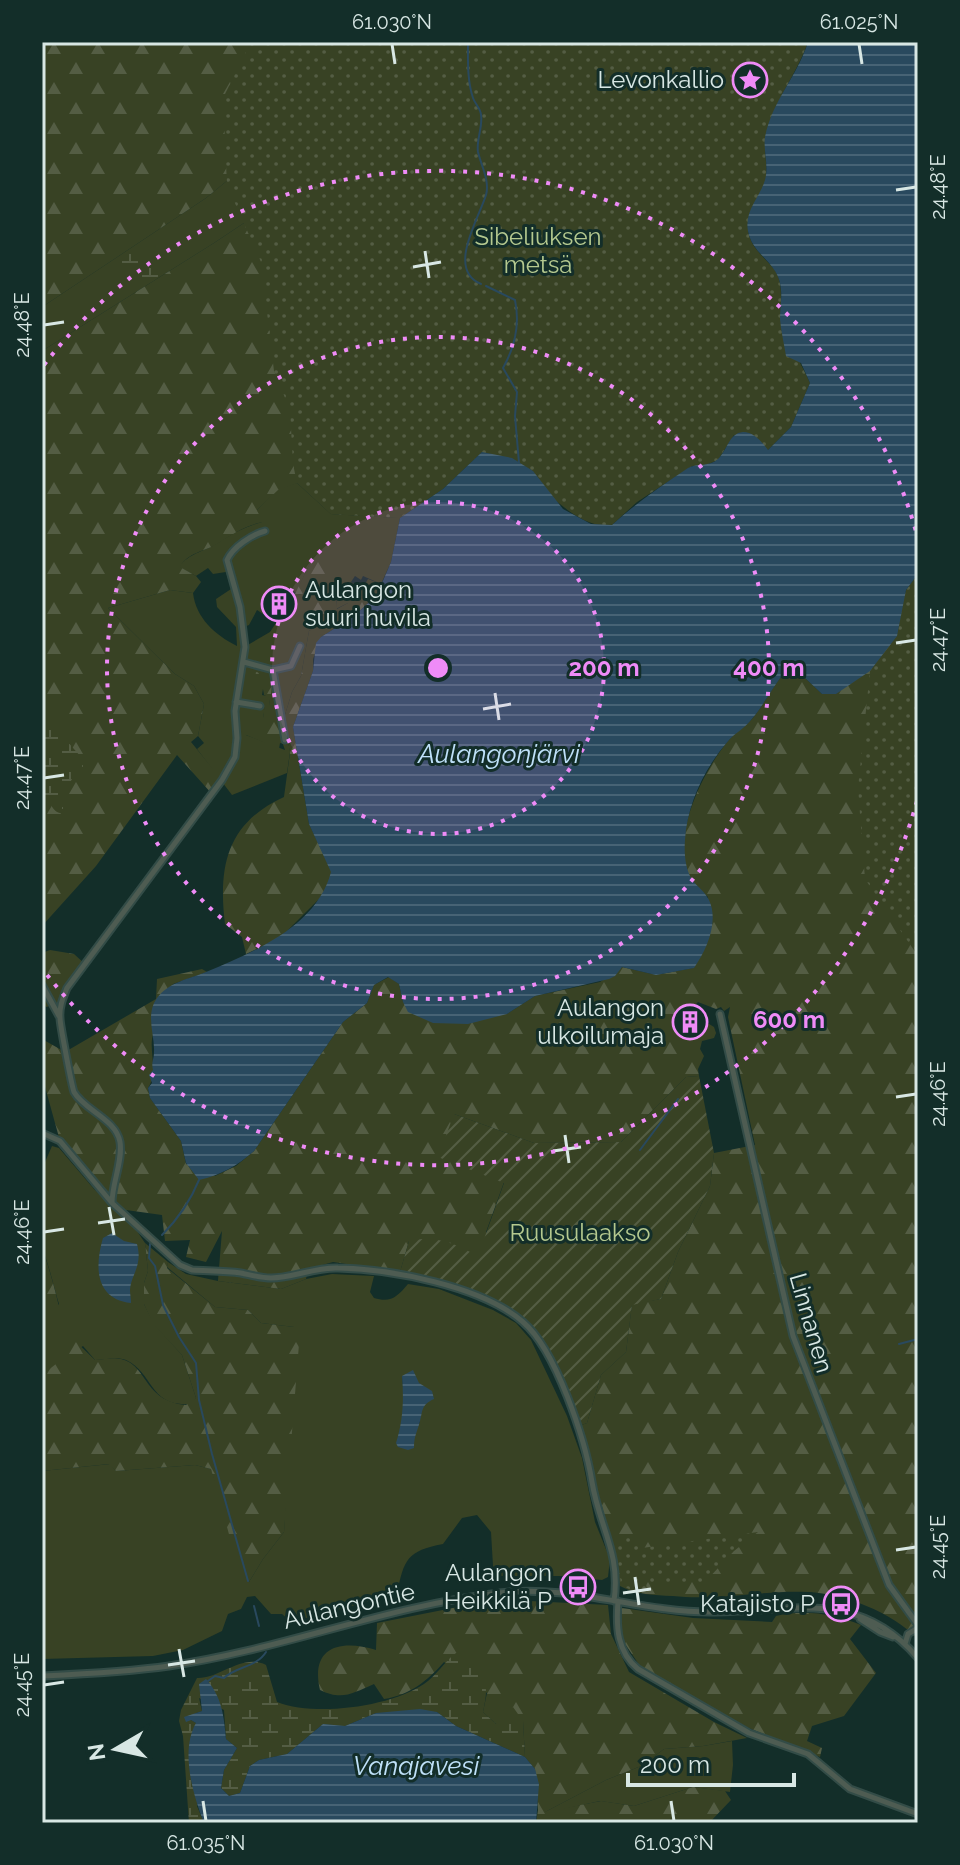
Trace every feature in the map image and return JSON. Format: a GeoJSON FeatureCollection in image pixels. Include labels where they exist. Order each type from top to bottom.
{"type":"FeatureCollection","features":[{"type":"Feature","properties":{"kind":"street"},"geometry":{"type":"LineString","coordinates":[[112,1203],[120,1138],[74,1092],[60,1018],[61,1003],[67,988],[222,780],[235,757],[236,702],[245,647],[240,607],[227,560],[230,553],[265,531]]}},
{"type":"Feature","properties":{"kind":"street"},"geometry":{"type":"LineString","coordinates":[[244,662],[273,670],[291,666],[300,646]]}},
{"type":"Feature","properties":{"kind":"street"},"geometry":{"type":"LineString","coordinates":[[273,670],[285,740]]}},
{"type":"Feature","properties":{"kind":"street"},"geometry":{"type":"LineString","coordinates":[[236,702],[260,706]]}},
{"type":"Feature","properties":{"kind":"street"},"geometry":{"type":"LineString","coordinates":[[42,985],[60,1018]]}},
{"type":"Feature","properties":{"kind":"street","name":"Linnanen"},"geometry":{"type":"LineString","coordinates":[[720,1014],[793,1336],[889,1585],[917,1628]]}},
{"type":"Feature","properties":{"kind":"street"},"geometry":{"type":"LineString","coordinates":[[42,1133],[60,1141],[112,1203],[180,1265],[192,1270],[271,1278],[336,1268],[416,1277],[477,1296],[523,1321],[538,1337],[580,1433],[599,1512],[613,1551],[617,1624],[620,1644],[629,1662],[749,1733],[808,1754],[850,1789],[918,1814]]}},
{"type":"Feature","properties":{"kind":"street","name":"Aulangontie"},"geometry":{"type":"LineString","coordinates":[[42,1676],[170,1666],[415,1609],[503,1592],[550,1593],[672,1610],[710,1612],[805,1606],[856,1616],[880,1632],[897,1638],[918,1658]]}},
{"type":"Feature","properties":{"kind":"street"},"geometry":{"type":"LineString","coordinates":[[905,1644],[908,1634],[917,1628]]}},
{"type":"Feature","properties":{"kind":"green space"},"geometry":{"type":"Polygon","coordinates":[[[42,42],[446,42],[234,175],[206,198],[42,307],[42,42]]]}},
{"type":"Feature","properties":{"kind":"green space","name":"Sibeliuksen metsä"},"geometry":{"type":"Polygon","coordinates":[[[251,42],[808,42],[770,123],[765,141],[766,178],[748,222],[751,241],[777,274],[782,322],[810,383],[791,427],[768,450],[734,435],[718,460],[692,466],[637,502],[612,525],[594,524],[579,517],[482,452],[443,489],[400,518],[331,514],[297,483],[290,410],[274,371],[261,262],[227,185],[223,98],[251,42]]]}},
{"type":"Feature","properties":{"kind":"green space"},"geometry":{"type":"Polygon","coordinates":[[[808,42],[533,472],[512,458],[482,452],[400,518],[331,514],[298,483],[278,490],[257,510],[263,522],[239,531],[183,562],[180,567],[201,582],[193,593],[170,590],[108,608],[175,674],[194,686],[204,704],[198,736],[191,742],[222,780],[212,794],[177,755],[96,866],[42,926],[42,351],[214,243],[450,86],[808,42]]]}},
{"type":"Feature","properties":{"kind":"green space"},"geometry":{"type":"Polygon","coordinates":[[[450,86],[214,243],[42,351],[42,307],[206,198],[234,175],[450,86]]]}},
{"type":"Feature","properties":{"kind":"green space"},"geometry":{"type":"Polygon","coordinates":[[[150,250],[163,267],[155,279],[144,284],[119,276],[116,268],[121,255],[150,250]]]}},
{"type":"Feature","properties":{"kind":"green space"},"geometry":{"type":"Polygon","coordinates":[[[297,483],[331,514],[400,518],[391,562],[381,584],[355,576],[351,582],[362,589],[360,594],[336,609],[337,592],[307,623],[316,614],[324,622],[309,631],[301,676],[284,718],[290,752],[287,773],[232,795],[197,749],[204,743],[198,736],[204,704],[194,686],[175,674],[108,608],[170,590],[193,593],[202,618],[221,637],[237,646],[236,627],[217,607],[216,599],[231,589],[226,572],[213,574],[208,568],[196,576],[179,567],[192,556],[238,531],[262,522],[256,511],[278,489],[297,483]],[[313,557],[296,593],[288,588],[279,602],[272,598],[263,614],[257,610],[249,625],[244,627],[246,646],[270,632],[294,596],[319,589],[313,557]],[[263,689],[262,695],[267,696],[263,718],[245,718],[246,735],[285,750],[269,705],[270,695],[263,689]]]}},
{"type":"Feature","properties":{"kind":"green space"},"geometry":{"type":"Polygon","coordinates":[[[313,557],[326,560],[325,564],[332,572],[330,578],[317,589],[294,596],[313,557]]]}},
{"type":"Feature","properties":{"kind":"green space"},"geometry":{"type":"Polygon","coordinates":[[[918,574],[918,1639],[895,1621],[867,1606],[823,1593],[690,1597],[646,1594],[620,1586],[614,1549],[579,1426],[587,1423],[601,1375],[626,1352],[632,1304],[661,1299],[678,1252],[710,1186],[714,1153],[755,1145],[728,1017],[730,1007],[724,1011],[721,1007],[716,1009],[698,1002],[691,1009],[701,1026],[709,1024],[716,1033],[714,1038],[702,1041],[700,1049],[704,1056],[698,1069],[699,1076],[686,1077],[621,1142],[534,1143],[454,1114],[504,1182],[486,1232],[505,1264],[409,1241],[400,1272],[333,1262],[308,1269],[306,1279],[281,1289],[218,1281],[222,1231],[206,1262],[186,1257],[190,1240],[165,1241],[162,1215],[119,1209],[60,1141],[42,1076],[42,1039],[65,1052],[156,999],[157,979],[202,969],[207,972],[173,984],[153,1033],[153,1076],[148,1088],[150,1098],[181,1141],[186,1164],[215,1176],[236,1166],[254,1151],[343,1022],[367,1003],[374,985],[389,977],[399,984],[403,1002],[507,1014],[535,996],[600,982],[622,967],[656,975],[693,968],[708,897],[691,879],[685,863],[684,846],[692,807],[708,770],[730,738],[756,714],[787,670],[804,677],[822,694],[836,694],[918,574]]]}},
{"type":"Feature","properties":{"kind":"green space"},"geometry":{"type":"Polygon","coordinates":[[[918,574],[918,956],[865,879],[858,788],[870,671],[897,636],[906,590],[918,574]]]}},
{"type":"Feature","properties":{"kind":"green space"},"geometry":{"type":"Polygon","coordinates":[[[368,579],[381,584],[377,595],[353,617],[321,637],[313,659],[313,671],[293,727],[309,824],[332,872],[326,892],[280,938],[246,954],[242,937],[225,924],[223,883],[226,865],[238,833],[265,808],[284,797],[290,753],[284,718],[301,676],[309,631],[323,622],[316,614],[306,624],[306,604],[335,587],[337,609],[348,603],[347,590],[350,588],[360,593],[368,579]]]}},
{"type":"Feature","properties":{"kind":"green space"},"geometry":{"type":"Polygon","coordinates":[[[256,672],[274,675],[269,705],[278,707],[284,744],[280,743],[279,749],[237,731],[235,717],[263,718],[266,696],[263,689],[247,687],[249,678],[255,679],[256,672]]]}},
{"type":"Feature","properties":{"kind":"green space"},"geometry":{"type":"Polygon","coordinates":[[[51,714],[59,717],[66,740],[81,757],[83,766],[81,774],[72,779],[63,795],[63,813],[53,809],[42,792],[45,721],[51,714]]]}},
{"type":"Feature","properties":{"kind":"green space"},"geometry":{"type":"Polygon","coordinates":[[[50,950],[74,954],[86,965],[67,988],[61,1003],[46,1007],[42,1001],[42,953],[50,950]]]}},
{"type":"Feature","properties":{"kind":"green space","name":"Ruusulaakso"},"geometry":{"type":"Polygon","coordinates":[[[699,1076],[714,1153],[710,1186],[678,1252],[661,1299],[632,1305],[626,1352],[601,1375],[587,1423],[579,1426],[551,1355],[539,1335],[512,1310],[494,1300],[436,1279],[400,1272],[409,1241],[445,1241],[478,1256],[504,1183],[438,1157],[454,1114],[534,1143],[621,1142],[686,1077],[699,1076]]]}},
{"type":"Feature","properties":{"kind":"green space"},"geometry":{"type":"Polygon","coordinates":[[[52,1146],[59,1148],[94,1189],[135,1228],[145,1243],[148,1271],[144,1283],[144,1304],[154,1324],[182,1355],[196,1398],[190,1404],[177,1404],[159,1395],[142,1373],[126,1360],[95,1360],[83,1346],[42,1375],[42,1309],[53,1311],[59,1304],[42,1250],[42,1169],[52,1146]]]}},
{"type":"Feature","properties":{"kind":"green space"},"geometry":{"type":"Polygon","coordinates":[[[145,1243],[168,1262],[167,1268],[215,1307],[248,1310],[261,1323],[294,1327],[299,1344],[284,1532],[249,1582],[243,1585],[211,1469],[195,1465],[116,1471],[109,1464],[42,1471],[42,1375],[61,1360],[60,1350],[64,1340],[72,1338],[95,1360],[118,1358],[130,1363],[154,1390],[172,1402],[186,1405],[196,1398],[182,1355],[153,1324],[144,1304],[144,1283],[148,1271],[145,1243]]]}},
{"type":"Feature","properties":{"kind":"green space"},"geometry":{"type":"Polygon","coordinates":[[[42,1250],[57,1298],[58,1314],[42,1309],[42,1250]]]}},
{"type":"Feature","properties":{"kind":"green space"},"geometry":{"type":"Polygon","coordinates":[[[168,1262],[186,1274],[281,1289],[306,1279],[332,1274],[374,1276],[370,1292],[374,1298],[393,1298],[408,1284],[439,1289],[493,1310],[516,1323],[531,1340],[567,1416],[582,1458],[595,1522],[610,1559],[608,1577],[602,1580],[501,1576],[493,1566],[491,1532],[477,1515],[462,1518],[443,1544],[422,1550],[409,1558],[397,1594],[291,1622],[282,1614],[271,1614],[255,1596],[247,1597],[241,1609],[228,1614],[222,1631],[183,1650],[153,1656],[42,1659],[42,1471],[110,1464],[116,1471],[195,1465],[211,1469],[249,1582],[284,1532],[294,1327],[261,1323],[248,1310],[215,1307],[167,1267],[168,1262]],[[402,1376],[402,1428],[414,1432],[420,1422],[420,1411],[432,1392],[402,1376]]]}},
{"type":"Feature","properties":{"kind":"green space"},"geometry":{"type":"Polygon","coordinates":[[[758,1532],[734,1551],[705,1582],[646,1582],[647,1592],[633,1591],[621,1585],[615,1538],[640,1535],[642,1548],[758,1532]]]}},
{"type":"Feature","properties":{"kind":"green space"},"geometry":{"type":"Polygon","coordinates":[[[510,1600],[608,1605],[611,1634],[629,1672],[747,1738],[664,1749],[641,1766],[606,1780],[545,1812],[601,1801],[634,1806],[693,1787],[725,1791],[731,1800],[709,1823],[536,1823],[535,1769],[525,1757],[523,1721],[496,1724],[483,1712],[487,1693],[444,1662],[417,1686],[393,1697],[384,1699],[374,1684],[341,1695],[320,1690],[319,1664],[324,1656],[340,1646],[376,1650],[377,1623],[510,1600]]]}},
{"type":"Feature","properties":{"kind":"green space"},"geometry":{"type":"Polygon","coordinates":[[[622,1608],[693,1618],[772,1622],[776,1616],[798,1613],[840,1618],[861,1625],[850,1639],[876,1673],[844,1716],[812,1726],[807,1741],[822,1748],[820,1757],[749,1728],[642,1669],[621,1638],[622,1608]]]}},
{"type":"Feature","properties":{"kind":"green space"},"geometry":{"type":"Polygon","coordinates":[[[456,1653],[465,1653],[484,1680],[486,1693],[483,1712],[496,1724],[513,1707],[523,1721],[525,1757],[456,1726],[437,1712],[376,1713],[345,1726],[323,1724],[287,1754],[259,1760],[250,1766],[240,1793],[229,1796],[221,1788],[224,1770],[237,1748],[226,1739],[224,1710],[199,1698],[202,1711],[191,1720],[196,1723],[197,1806],[204,1823],[189,1823],[183,1736],[179,1721],[181,1710],[197,1678],[214,1675],[240,1664],[257,1662],[266,1665],[277,1702],[311,1709],[352,1707],[392,1699],[409,1692],[428,1681],[456,1653]]]}},
{"type":"Feature","properties":{"kind":"green space"},"geometry":{"type":"Polygon","coordinates":[[[732,1741],[730,1792],[693,1787],[634,1806],[600,1801],[541,1814],[606,1780],[641,1766],[664,1749],[732,1741]]]}},
{"type":"Feature","properties":{"kind":"water","name":"Aulangonjärvi"},"geometry":{"type":"Polygon","coordinates":[[[808,42],[918,42],[918,574],[906,590],[897,636],[870,671],[836,694],[822,694],[804,677],[787,670],[756,714],[712,762],[693,800],[686,826],[688,872],[709,900],[713,917],[707,944],[694,968],[656,975],[622,967],[609,979],[535,996],[507,1014],[468,1024],[433,1023],[408,1012],[399,984],[388,977],[374,985],[367,1003],[343,1022],[254,1151],[228,1169],[199,1180],[186,1163],[181,1141],[150,1098],[148,1088],[152,1083],[149,1075],[153,1070],[154,1055],[153,1005],[173,985],[244,956],[281,935],[312,908],[324,891],[331,872],[309,824],[293,727],[313,671],[316,643],[353,617],[377,595],[391,562],[400,518],[443,489],[482,452],[512,458],[533,471],[563,509],[591,524],[612,525],[688,468],[715,461],[738,433],[747,432],[768,450],[791,427],[810,383],[801,363],[786,356],[780,319],[780,283],[775,271],[752,243],[747,224],[765,180],[765,137],[769,123],[808,42]]]}},
{"type":"Feature","properties":{"kind":"water"},"geometry":{"type":"Polygon","coordinates":[[[112,1233],[124,1241],[137,1244],[139,1258],[131,1284],[131,1303],[110,1295],[100,1279],[99,1259],[103,1238],[112,1233]]]}},
{"type":"Feature","properties":{"kind":"water"},"geometry":{"type":"Polygon","coordinates":[[[413,1370],[419,1383],[432,1391],[434,1399],[423,1408],[414,1448],[408,1450],[398,1447],[396,1443],[402,1410],[402,1376],[413,1370]]]}},
{"type":"Feature","properties":{"kind":"water","name":"Vanajavesi"},"geometry":{"type":"Polygon","coordinates":[[[206,1679],[219,1700],[226,1739],[237,1748],[224,1770],[221,1788],[229,1796],[240,1793],[250,1766],[259,1760],[287,1754],[323,1724],[345,1726],[376,1713],[420,1709],[437,1712],[456,1726],[525,1757],[535,1769],[539,1784],[536,1823],[204,1823],[190,1773],[189,1746],[196,1723],[191,1720],[186,1722],[184,1717],[202,1711],[199,1684],[206,1679]]]}},
{"type":"Feature","properties":{"kind":"waterway"},"geometry":{"type":"LineString","coordinates":[[468,42],[470,84],[481,115],[478,152],[487,190],[465,256],[471,277],[481,284]]}},
{"type":"Feature","properties":{"kind":"waterway"},"geometry":{"type":"LineString","coordinates":[[486,286],[515,300],[515,335],[503,368],[517,392],[515,416],[519,463]]}},
{"type":"Feature","properties":{"kind":"waterway"},"geometry":{"type":"LineString","coordinates":[[640,1150],[678,1099]]}},
{"type":"Feature","properties":{"kind":"waterway"},"geometry":{"type":"LineString","coordinates":[[162,1235],[184,1209],[199,1180]]}},
{"type":"Feature","properties":{"kind":"waterway"},"geometry":{"type":"LineString","coordinates":[[150,1244],[149,1258],[155,1266],[163,1305],[196,1363],[199,1400],[248,1581]]}},
{"type":"Feature","properties":{"kind":"waterway"},"geometry":{"type":"LineString","coordinates":[[899,1344],[918,1339]]}},
{"type":"Feature","properties":{"kind":"waterway"},"geometry":{"type":"LineString","coordinates":[[254,1606],[259,1626]]}},
{"type":"Feature","properties":{"kind":"waterway"},"geometry":{"type":"LineString","coordinates":[[208,1681],[215,1676],[224,1678],[257,1661],[266,1652]]}},
{"type":"Feature","properties":{"kind":"place","name":"Levonkallio"},"geometry":{"type":"Point","coordinates":[750,80]}},
{"type":"Feature","properties":{"kind":"place","name":"Aulangon suuri huvila"},"geometry":{"type":"Point","coordinates":[279,604]}},
{"type":"Feature","properties":{"kind":"place","name":"Aulangon ulkoilumaja"},"geometry":{"type":"Point","coordinates":[690,1022]}},
{"type":"Feature","properties":{"kind":"place","name":"Aulangon Heikkilä P"},"geometry":{"type":"Point","coordinates":[578,1587]}},
{"type":"Feature","properties":{"kind":"place","name":"Katajisto P"},"geometry":{"type":"Point","coordinates":[841,1604]}}]}
